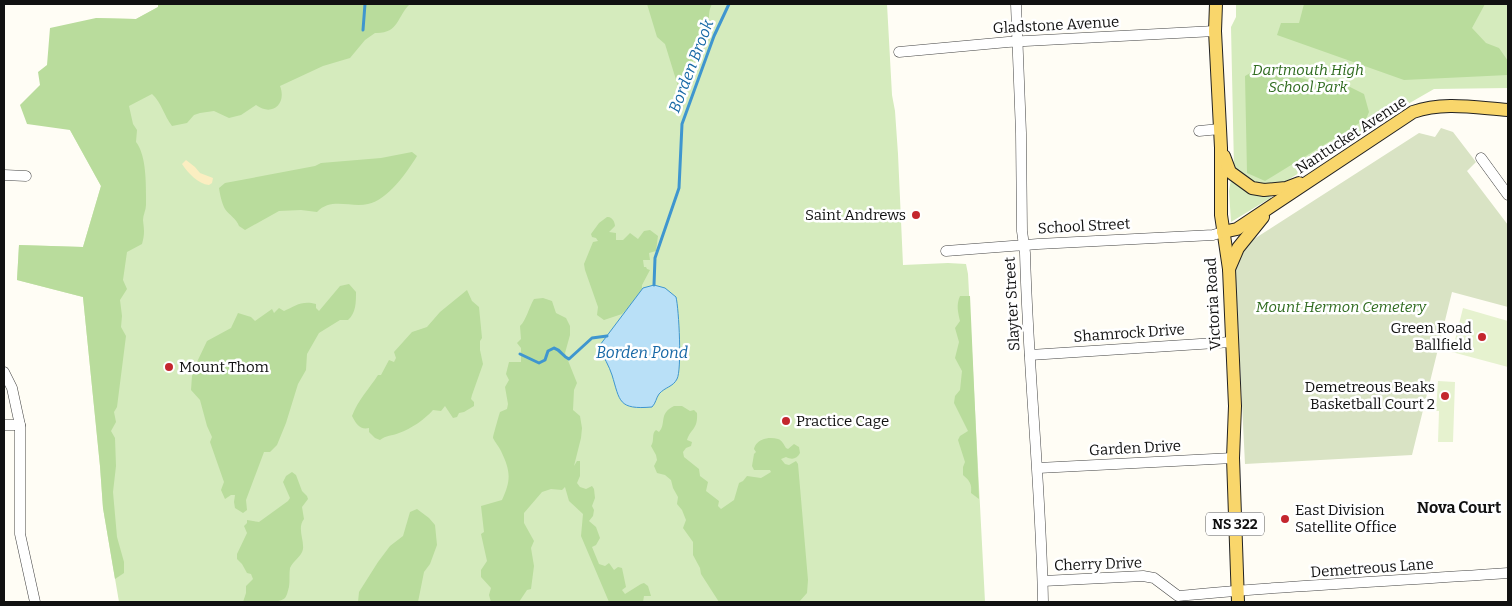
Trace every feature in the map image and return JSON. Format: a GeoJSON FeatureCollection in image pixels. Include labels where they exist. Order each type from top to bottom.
{"type":"FeatureCollection","features":[{"type":"Feature","properties":{"kind":"main road","name":"Victoria Road"},"geometry":{"type":"LineString","coordinates":[[1216,4],[1215,31],[1220,109],[1221,215],[1228,268],[1235,406],[1233,458],[1238,596]]}},
{"type":"Feature","properties":{"kind":"main road","name":"Nantucket Avenue"},"geometry":{"type":"LineString","coordinates":[[1223,232],[1237,229],[1272,207],[1413,112],[1428,107],[1468,106],[1508,110]]}},
{"type":"Feature","properties":{"kind":"main road"},"geometry":{"type":"LineString","coordinates":[[1221,148],[1230,172],[1252,188],[1264,190],[1286,188],[1314,178]]}},
{"type":"Feature","properties":{"kind":"main road"},"geometry":{"type":"LineString","coordinates":[[1228,268],[1238,248],[1272,207]]}},
{"type":"Feature","properties":{"kind":"street","name":"Slayter Street"},"geometry":{"type":"LineString","coordinates":[[1016,4],[1023,245],[1025,253],[1034,439],[1038,468],[1043,602]]}},
{"type":"Feature","properties":{"kind":"street","name":"Gladstone Avenue"},"geometry":{"type":"LineString","coordinates":[[899,52],[1018,42],[1215,31]]}},
{"type":"Feature","properties":{"kind":"street"},"geometry":{"type":"LineString","coordinates":[[1198,131],[1220,129]]}},
{"type":"Feature","properties":{"kind":"street"},"geometry":{"type":"LineString","coordinates":[[1481,158],[1508,195]]}},
{"type":"Feature","properties":{"kind":"street"},"geometry":{"type":"LineString","coordinates":[[4,175],[26,176]]}},
{"type":"Feature","properties":{"kind":"street","name":"School Street"},"geometry":{"type":"LineString","coordinates":[[946,251],[1223,232]]}},
{"type":"Feature","properties":{"kind":"street","name":"Shamrock Drive"},"geometry":{"type":"LineString","coordinates":[[1030,355],[1231,342]]}},
{"type":"Feature","properties":{"kind":"street"},"geometry":{"type":"LineString","coordinates":[[4,372],[12,388],[20,425],[20,534],[35,602]]}},
{"type":"Feature","properties":{"kind":"street"},"geometry":{"type":"LineString","coordinates":[[4,425],[20,425]]}},
{"type":"Feature","properties":{"kind":"street","name":"Garden Drive"},"geometry":{"type":"LineString","coordinates":[[1038,468],[1233,458]]}},
{"type":"Feature","properties":{"kind":"street","name":"Demetreous Lane"},"geometry":{"type":"LineString","coordinates":[[1238,596],[1343,585],[1508,573]]}},
{"type":"Feature","properties":{"kind":"street","name":"Cherry Drive"},"geometry":{"type":"LineString","coordinates":[[1043,581],[1143,576],[1154,578],[1178,596],[1238,596]]}},
{"type":"Feature","properties":{"kind":"green space"},"geometry":{"type":"Polygon","coordinates":[[[158,4],[887,4],[892,95],[898,154],[903,265],[966,264],[968,274],[985,602],[119,602],[103,508],[83,297],[17,280],[19,245],[83,247],[101,186],[70,130],[96,18],[136,19],[158,7],[158,4]]]}},
{"type":"Feature","properties":{"kind":"green space"},"geometry":{"type":"Polygon","coordinates":[[[158,4],[410,4],[389,31],[375,33],[365,40],[350,58],[323,66],[280,86],[282,92],[280,103],[272,109],[267,110],[256,105],[241,115],[229,118],[214,111],[200,113],[194,115],[187,123],[172,126],[152,94],[129,106],[133,124],[137,130],[136,142],[140,148],[144,163],[146,205],[143,218],[144,234],[142,244],[127,252],[123,280],[127,289],[120,300],[121,327],[126,336],[117,407],[114,412],[116,422],[111,431],[115,438],[116,466],[113,492],[117,537],[124,562],[124,573],[115,579],[103,508],[83,297],[17,280],[19,245],[83,247],[101,186],[70,130],[27,124],[20,105],[40,85],[38,72],[47,65],[50,28],[96,18],[136,19],[158,7],[158,4]]]}},
{"type":"Feature","properties":{"kind":"green space"},"geometry":{"type":"Polygon","coordinates":[[[647,4],[712,4],[709,14],[709,42],[706,47],[695,55],[689,71],[685,93],[681,96],[665,44],[657,37],[647,4]]]}},
{"type":"Feature","properties":{"kind":"green space","name":"Dartmouth High School Park"},"geometry":{"type":"Polygon","coordinates":[[[1236,4],[1508,4],[1508,88],[1434,89],[1380,120],[1282,184],[1261,184],[1250,181],[1234,168],[1231,27],[1236,17],[1236,4]]]}},
{"type":"Feature","properties":{"kind":"green space"},"geometry":{"type":"Polygon","coordinates":[[[1304,4],[1485,4],[1472,28],[1486,43],[1499,48],[1508,61],[1508,75],[1404,80],[1277,35],[1281,23],[1299,23],[1304,4]]]}},
{"type":"Feature","properties":{"kind":"green space"},"geometry":{"type":"Polygon","coordinates":[[[1258,65],[1281,66],[1301,78],[1323,83],[1327,79],[1342,88],[1350,87],[1364,94],[1369,112],[1366,119],[1265,181],[1247,173],[1245,76],[1254,71],[1258,65]]]}},
{"type":"Feature","properties":{"kind":"green space","name":"Mount Hermon Cemetery"},"geometry":{"type":"Polygon","coordinates":[[[1441,128],[1453,132],[1476,162],[1467,171],[1508,225],[1508,307],[1452,292],[1412,455],[1245,464],[1235,263],[1245,247],[1254,239],[1419,133],[1435,137],[1441,128]]]}},
{"type":"Feature","properties":{"kind":"green space"},"geometry":{"type":"Polygon","coordinates":[[[412,152],[417,156],[408,170],[390,191],[375,201],[362,205],[328,205],[317,212],[301,210],[279,211],[245,230],[239,226],[225,209],[219,188],[225,183],[315,166],[321,163],[381,158],[412,152]]]}},
{"type":"Feature","properties":{"kind":"green space"},"geometry":{"type":"Polygon","coordinates":[[[1231,179],[1242,188],[1272,197],[1231,222],[1229,191],[1231,179]]]}},
{"type":"Feature","properties":{"kind":"green space"},"geometry":{"type":"Polygon","coordinates":[[[607,217],[612,218],[614,223],[615,226],[609,232],[616,233],[616,240],[623,240],[630,233],[638,239],[644,231],[650,230],[658,236],[656,251],[649,253],[650,260],[643,260],[644,267],[650,270],[642,285],[642,290],[622,314],[604,320],[597,315],[598,307],[584,264],[593,242],[598,241],[591,234],[599,223],[607,217]]]}},
{"type":"Feature","properties":{"kind":"green space"},"geometry":{"type":"Polygon","coordinates":[[[349,284],[356,292],[353,314],[348,320],[340,320],[319,333],[307,354],[306,370],[298,384],[286,423],[277,445],[270,452],[264,452],[246,500],[247,510],[243,513],[235,508],[235,495],[225,499],[221,490],[224,482],[210,442],[212,437],[200,400],[191,390],[192,376],[197,362],[207,341],[231,328],[238,313],[251,317],[255,321],[272,309],[274,313],[279,308],[284,311],[299,304],[316,304],[316,308],[319,311],[340,286],[349,284]]]}},
{"type":"Feature","properties":{"kind":"green space"},"geometry":{"type":"Polygon","coordinates":[[[467,290],[472,301],[479,307],[482,338],[480,350],[483,364],[471,399],[474,402],[474,406],[453,418],[445,406],[441,411],[433,410],[418,423],[404,431],[380,440],[375,438],[369,432],[369,428],[359,426],[352,416],[360,400],[378,375],[381,375],[389,360],[394,362],[396,358],[394,352],[412,332],[427,327],[440,312],[467,290]]]}},
{"type":"Feature","properties":{"kind":"green space"},"geometry":{"type":"Polygon","coordinates":[[[960,296],[970,296],[979,499],[971,493],[970,483],[963,475],[965,462],[958,440],[960,436],[968,431],[954,403],[955,396],[960,390],[962,371],[955,358],[959,342],[955,328],[960,321],[958,305],[960,296]]]}},
{"type":"Feature","properties":{"kind":"green space"},"geometry":{"type":"Polygon","coordinates":[[[543,298],[552,301],[556,313],[566,318],[570,326],[570,335],[565,353],[577,383],[574,390],[573,410],[580,416],[582,428],[574,466],[577,461],[580,461],[580,476],[577,483],[580,487],[586,489],[592,486],[594,489],[595,498],[592,506],[594,510],[593,516],[589,521],[596,527],[600,538],[596,545],[592,547],[599,564],[605,566],[609,563],[614,570],[618,567],[622,568],[626,587],[622,590],[625,594],[641,584],[644,583],[648,586],[651,596],[644,596],[643,602],[609,602],[581,536],[583,514],[569,501],[565,487],[562,490],[551,489],[542,492],[524,513],[524,523],[534,541],[531,548],[534,566],[531,589],[527,590],[519,602],[491,602],[489,595],[491,588],[481,577],[481,570],[487,561],[481,534],[484,532],[481,506],[502,500],[509,476],[507,465],[493,438],[500,412],[507,409],[505,387],[509,380],[506,374],[509,362],[521,362],[521,348],[517,343],[521,339],[520,326],[534,299],[543,298]]]}},
{"type":"Feature","properties":{"kind":"green space","name":"Green Road Ballfield"},"geometry":{"type":"Polygon","coordinates":[[[1463,308],[1508,321],[1508,367],[1452,352],[1463,308]]]}},
{"type":"Feature","properties":{"kind":"green space"},"geometry":{"type":"Polygon","coordinates":[[[1438,381],[1455,382],[1453,442],[1438,442],[1439,411],[1436,411],[1438,381]]]}},
{"type":"Feature","properties":{"kind":"green space"},"geometry":{"type":"Polygon","coordinates":[[[674,406],[682,406],[697,413],[695,426],[687,440],[692,442],[691,446],[683,452],[684,457],[699,469],[700,476],[708,482],[706,491],[719,501],[718,506],[721,509],[734,500],[739,483],[747,476],[761,478],[771,472],[770,470],[754,470],[752,466],[756,452],[754,449],[757,443],[763,439],[774,438],[781,440],[788,449],[794,444],[799,447],[800,453],[796,458],[786,457],[781,459],[785,464],[789,465],[796,461],[798,464],[808,580],[807,593],[799,602],[719,602],[701,574],[693,555],[693,542],[683,528],[686,520],[677,504],[678,497],[671,480],[665,475],[657,473],[654,466],[657,460],[651,446],[654,433],[656,430],[659,432],[664,415],[674,406]]]}},
{"type":"Feature","properties":{"kind":"green space"},"geometry":{"type":"Polygon","coordinates":[[[292,472],[296,475],[302,491],[308,499],[302,507],[304,519],[301,526],[303,549],[290,568],[287,594],[285,598],[277,601],[243,602],[246,586],[253,579],[251,574],[247,573],[237,559],[237,554],[247,533],[244,526],[247,520],[259,522],[288,501],[290,498],[283,482],[286,476],[292,472]]]}},
{"type":"Feature","properties":{"kind":"green space"},"geometry":{"type":"Polygon","coordinates":[[[417,509],[435,525],[437,545],[430,564],[424,572],[418,602],[358,602],[359,592],[378,562],[390,546],[403,536],[410,512],[417,509]]]}},
{"type":"Feature","properties":{"kind":"sand"},"geometry":{"type":"Polygon","coordinates":[[[186,160],[200,173],[213,178],[212,183],[209,185],[201,183],[194,178],[182,164],[186,160]]]}},
{"type":"Feature","properties":{"kind":"water","name":"Borden Pond"},"geometry":{"type":"Polygon","coordinates":[[[654,285],[665,288],[676,297],[680,339],[679,373],[675,382],[659,394],[652,407],[633,407],[622,402],[619,397],[605,358],[599,349],[600,345],[643,288],[654,285]]]}},
{"type":"Feature","properties":{"kind":"waterway"},"geometry":{"type":"LineString","coordinates":[[363,30],[365,4]]}},
{"type":"Feature","properties":{"kind":"waterway","name":"Borden Brook"},"geometry":{"type":"LineString","coordinates":[[654,285],[655,258],[679,188],[682,124],[714,36],[729,4]]}},
{"type":"Feature","properties":{"kind":"waterway"},"geometry":{"type":"LineString","coordinates":[[520,354],[539,363],[545,360],[548,351],[554,348],[569,359],[592,338],[607,336]]}},
{"type":"Feature","properties":{"kind":"place","name":"Saint Andrews"},"geometry":{"type":"Point","coordinates":[916,215]}},
{"type":"Feature","properties":{"kind":"place","name":"Green Road Ballfield"},"geometry":{"type":"Point","coordinates":[1482,337]}},
{"type":"Feature","properties":{"kind":"place","name":"Mount Thom"},"geometry":{"type":"Point","coordinates":[169,367]}},
{"type":"Feature","properties":{"kind":"place","name":"Demetreous Beaks Basketball Court 2"},"geometry":{"type":"Point","coordinates":[1445,396]}},
{"type":"Feature","properties":{"kind":"place","name":"Practice Cage"},"geometry":{"type":"Point","coordinates":[786,421]}},
{"type":"Feature","properties":{"kind":"place","name":"East Division Satellite Office"},"geometry":{"type":"Point","coordinates":[1285,519]}},
{"type":"Feature","properties":{"kind":"district","name":"Nova Court"},"geometry":{"type":"Point","coordinates":[1459,507]}}]}
